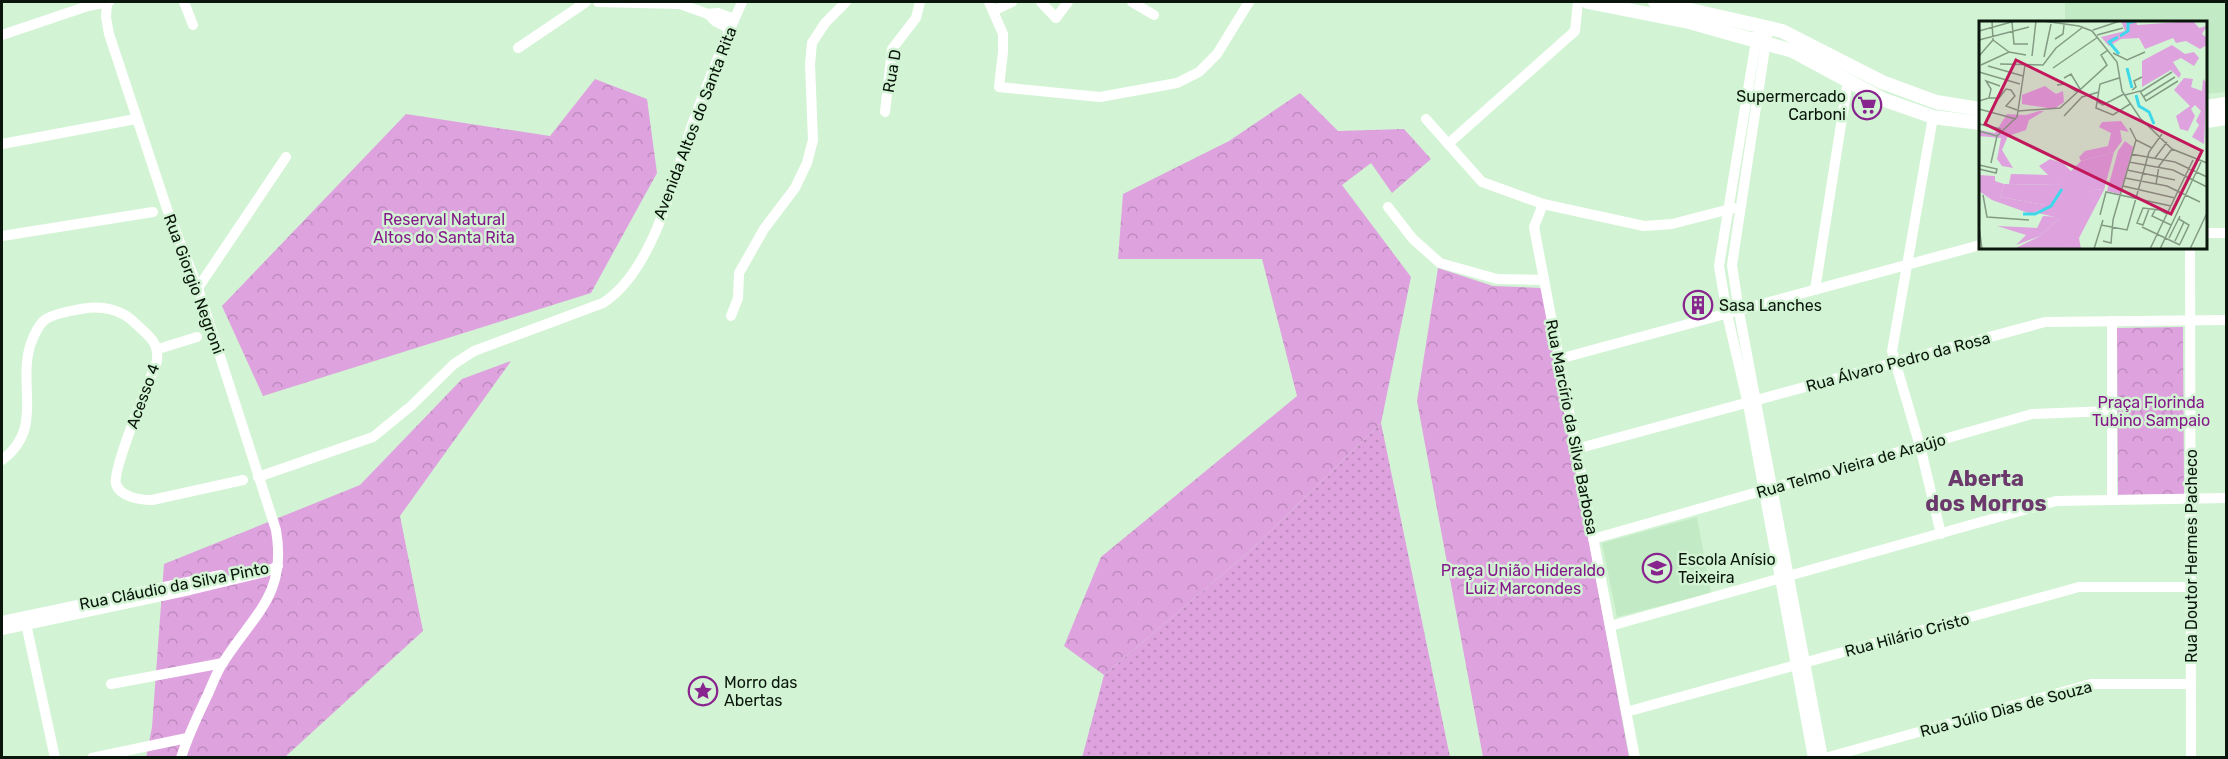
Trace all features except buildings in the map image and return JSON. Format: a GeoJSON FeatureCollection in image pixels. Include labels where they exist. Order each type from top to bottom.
{"type":"FeatureCollection","features":[{"type":"Feature","properties":{"kind":"main road"},"geometry":{"type":"LineString","coordinates":[[1588,2],[1689,22],[1761,41],[1793,51],[1882,99],[1933,117],[1979,123]]}},
{"type":"Feature","properties":{"kind":"main road"},"geometry":{"type":"LineString","coordinates":[[1655,2],[1782,31],[1881,82],[1936,102],[1979,109]]}},
{"type":"Feature","properties":{"kind":"main road"},"geometry":{"type":"LineString","coordinates":[[2207,107],[2226,104]]}},
{"type":"Feature","properties":{"kind":"main road"},"geometry":{"type":"LineString","coordinates":[[2207,122],[2226,118]]}},
{"type":"Feature","properties":{"kind":"street"},"geometry":{"type":"LineString","coordinates":[[2,35],[88,6],[108,2]]}},
{"type":"Feature","properties":{"kind":"street","name":"Rua Giorgio Negroni"},"geometry":{"type":"LineString","coordinates":[[108,2],[106,17],[109,34],[136,119],[167,209],[198,288],[276,530],[278,566],[275,583],[267,602],[223,663],[187,738],[181,758]]}},
{"type":"Feature","properties":{"kind":"street"},"geometry":{"type":"LineString","coordinates":[[184,2],[194,25]]}},
{"type":"Feature","properties":{"kind":"street"},"geometry":{"type":"LineString","coordinates":[[518,48],[586,2]]}},
{"type":"Feature","properties":{"kind":"street"},"geometry":{"type":"LineString","coordinates":[[598,2],[681,3],[732,24]]}},
{"type":"Feature","properties":{"kind":"street","name":"Avenida Altos do Santa Rita"},"geometry":{"type":"LineString","coordinates":[[258,477],[373,437],[411,406],[454,364],[474,351],[603,303],[615,295],[644,253],[670,197],[712,70],[742,2]]}},
{"type":"Feature","properties":{"kind":"street"},"geometry":{"type":"LineString","coordinates":[[731,316],[738,298],[739,273],[764,230],[795,188],[807,163],[813,141],[812,43],[825,23],[846,2]]}},
{"type":"Feature","properties":{"kind":"street","name":"Rua D"},"geometry":{"type":"LineString","coordinates":[[885,112],[892,49],[916,18],[920,2]]}},
{"type":"Feature","properties":{"kind":"street"},"geometry":{"type":"LineString","coordinates":[[1012,2],[991,6],[1003,34],[999,87],[1100,97],[1177,83],[1199,72],[1217,54],[1249,2]]}},
{"type":"Feature","properties":{"kind":"street"},"geometry":{"type":"LineString","coordinates":[[1041,2],[1056,18],[1068,2]]}},
{"type":"Feature","properties":{"kind":"street"},"geometry":{"type":"LineString","coordinates":[[1132,2],[1154,15]]}},
{"type":"Feature","properties":{"kind":"street"},"geometry":{"type":"LineString","coordinates":[[1448,144],[1575,31],[1578,2]]}},
{"type":"Feature","properties":{"kind":"street"},"geometry":{"type":"LineString","coordinates":[[1763,27],[1732,265],[1752,403],[1768,490],[1801,664],[1824,758]]}},
{"type":"Feature","properties":{"kind":"street"},"geometry":{"type":"LineString","coordinates":[[1752,403],[1727,314],[1719,266],[1761,41]]}},
{"type":"Feature","properties":{"kind":"street"},"geometry":{"type":"LineString","coordinates":[[1815,290],[1848,80]]}},
{"type":"Feature","properties":{"kind":"street"},"geometry":{"type":"LineString","coordinates":[[1933,117],[1892,351],[1920,446],[1941,534]]}},
{"type":"Feature","properties":{"kind":"street"},"geometry":{"type":"LineString","coordinates":[[1426,118],[1482,182],[1543,204],[1644,226],[1672,224],[1741,208]]}},
{"type":"Feature","properties":{"kind":"street"},"geometry":{"type":"LineString","coordinates":[[2,144],[136,119]]}},
{"type":"Feature","properties":{"kind":"street"},"geometry":{"type":"LineString","coordinates":[[198,288],[286,157]]}},
{"type":"Feature","properties":{"kind":"street","name":"Rua Marcírio da Silva Barbosa"},"geometry":{"type":"LineString","coordinates":[[1543,204],[1534,227],[1635,758]]}},
{"type":"Feature","properties":{"kind":"street"},"geometry":{"type":"LineString","coordinates":[[1388,207],[1413,239],[1440,262],[1497,279],[1544,280]]}},
{"type":"Feature","properties":{"kind":"street"},"geometry":{"type":"LineString","coordinates":[[2,236],[153,212]]}},
{"type":"Feature","properties":{"kind":"street"},"geometry":{"type":"LineString","coordinates":[[2207,233],[2226,232]]}},
{"type":"Feature","properties":{"kind":"street"},"geometry":{"type":"LineString","coordinates":[[1559,359],[1979,245]]}},
{"type":"Feature","properties":{"kind":"street","name":"Rua Doutor Hermes Pacheco"},"geometry":{"type":"LineString","coordinates":[[2190,249],[2191,758]]}},
{"type":"Feature","properties":{"kind":"street","name":"Acesso 4"},"geometry":{"type":"LineString","coordinates":[[2,460],[12,451],[25,432],[27,353],[38,328],[45,319],[57,314],[85,308],[114,310],[133,320],[153,340],[158,349],[157,361],[130,430],[117,474],[116,483],[120,490],[141,500],[152,500],[243,480]]}},
{"type":"Feature","properties":{"kind":"street","name":"Rua Álvaro Pedro da Rosa"},"geometry":{"type":"LineString","coordinates":[[1576,449],[2045,322],[2226,320]]}},
{"type":"Feature","properties":{"kind":"street"},"geometry":{"type":"LineString","coordinates":[[2112,321],[2112,500]]}},
{"type":"Feature","properties":{"kind":"street"},"geometry":{"type":"LineString","coordinates":[[158,349],[197,337]]}},
{"type":"Feature","properties":{"kind":"street","name":"Rua Telmo Vieira de Araújo"},"geometry":{"type":"LineString","coordinates":[[1593,539],[2032,414],[2111,411]]}},
{"type":"Feature","properties":{"kind":"street"},"geometry":{"type":"LineString","coordinates":[[1610,626],[2056,501],[2226,498]]}},
{"type":"Feature","properties":{"kind":"street","name":"Rua Cláudio da Silva Pinto"},"geometry":{"type":"LineString","coordinates":[[2,621],[25,620],[111,603],[265,572],[278,566]]}},
{"type":"Feature","properties":{"kind":"street","name":"Rua Hilário Cristo"},"geometry":{"type":"LineString","coordinates":[[1626,712],[2079,587],[2191,587]]}},
{"type":"Feature","properties":{"kind":"street"},"geometry":{"type":"LineString","coordinates":[[25,620],[55,758]]}},
{"type":"Feature","properties":{"kind":"street","name":"Rua Cláudio da Silva Pinto"},"geometry":{"type":"LineString","coordinates":[[2,630],[25,620]]}},
{"type":"Feature","properties":{"kind":"street"},"geometry":{"type":"LineString","coordinates":[[111,684],[223,663]]}},
{"type":"Feature","properties":{"kind":"street"},"geometry":{"type":"LineString","coordinates":[[1801,664],[1813,758]]}},
{"type":"Feature","properties":{"kind":"street","name":"Rua Júlio Dias de Souza"},"geometry":{"type":"LineString","coordinates":[[1824,758],[2091,684],[2191,684]]}},
{"type":"Feature","properties":{"kind":"street"},"geometry":{"type":"LineString","coordinates":[[92,758],[187,738]]}},
{"type":"Feature","properties":{"kind":"shaded area"},"geometry":{"type":"Polygon","coordinates":[[[2065,2],[2226,2],[2226,92],[2207,94],[2207,21],[2065,21],[2065,2]]]}},
{"type":"Feature","properties":{"kind":"shaded area","name":"Escola Anísio Teixeira"},"geometry":{"type":"Polygon","coordinates":[[[1697,517],[1711,593],[1617,617],[1602,543],[1697,517]]]}},
{"type":"Feature","properties":{"kind":"green space","name":"Reserval Natural Altos do Santa Rita"},"geometry":{"type":"Polygon","coordinates":[[[595,79],[647,99],[657,173],[591,293],[263,396],[222,306],[406,114],[550,136],[595,79]]]}},
{"type":"Feature","properties":{"kind":"green space"},"geometry":{"type":"Polygon","coordinates":[[[1300,93],[1338,131],[1404,129],[1431,159],[1392,193],[1371,163],[1342,185],[1411,277],[1381,423],[1250,551],[1104,675],[1064,646],[1101,557],[1297,396],[1262,259],[1118,259],[1123,194],[1229,141],[1300,93]]]}},
{"type":"Feature","properties":{"kind":"green space","name":"Praça União Hideraldo Luiz Marcondes"},"geometry":{"type":"Polygon","coordinates":[[[1438,268],[1493,286],[1542,288],[1629,757],[1483,757],[1417,401],[1438,268]]]}},
{"type":"Feature","properties":{"kind":"green space","name":"Praça Florinda Tubino Sampaio"},"geometry":{"type":"Polygon","coordinates":[[[2183,327],[2184,494],[2118,495],[2117,328],[2183,327]]]}},
{"type":"Feature","properties":{"kind":"green space"},"geometry":{"type":"Polygon","coordinates":[[[511,361],[400,516],[423,631],[285,757],[146,758],[152,727],[164,564],[360,485],[462,379],[511,361]]]}},
{"type":"Feature","properties":{"kind":"green space"},"geometry":{"type":"Polygon","coordinates":[[[1381,423],[1450,757],[1082,758],[1104,675],[1250,551],[1381,423]]]}},
{"type":"Feature","properties":{"kind":"place","name":"Supermercado Carboni"},"geometry":{"type":"Point","coordinates":[1867,105]}},
{"type":"Feature","properties":{"kind":"place","name":"Sasa Lanches"},"geometry":{"type":"Point","coordinates":[1698,305]}},
{"type":"Feature","properties":{"kind":"place","name":"Escola Anísio Teixeira"},"geometry":{"type":"Point","coordinates":[1657,568]}},
{"type":"Feature","properties":{"kind":"place","name":"Morro das Abertas"},"geometry":{"type":"Point","coordinates":[703,691]}},
{"type":"Feature","properties":{"kind":"district","name":"Aberta dos Morros"},"geometry":{"type":"Point","coordinates":[1986,490]}}]}
